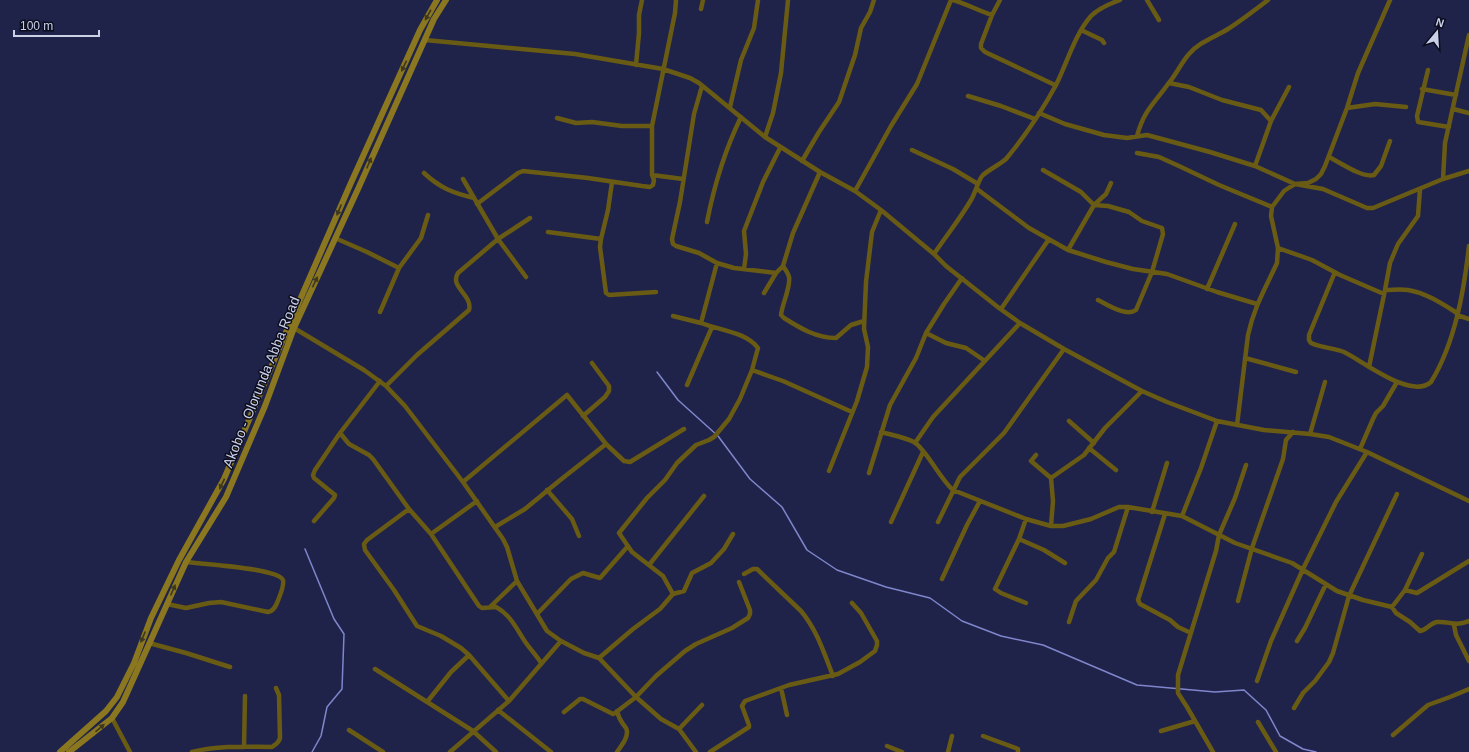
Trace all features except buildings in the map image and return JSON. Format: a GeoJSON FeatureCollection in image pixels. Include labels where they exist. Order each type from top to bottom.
{"type":"FeatureCollection","features":[{"type":"Feature","properties":{"kind":"main road","name":"Akobo - Olorunda Abba Road"},"geometry":{"type":"LineString","coordinates":[[60,752],[106,711],[117,697],[134,663],[151,618],[179,560],[218,492],[289,324],[369,143],[420,30],[437,0]]}},
{"type":"Feature","properties":{"kind":"main road","name":"Akobo - Olorunda Abba Road"},"geometry":{"type":"LineString","coordinates":[[70,752],[112,718],[123,702],[186,562],[226,498],[294,328],[434,19],[446,0]]}},
{"type":"Feature","properties":{"kind":"main road"},"geometry":{"type":"LineString","coordinates":[[237,447],[246,451]]}},
{"type":"Feature","properties":{"kind":"main road"},"geometry":{"type":"LineString","coordinates":[[75,739],[79,745]]}},
{"type":"Feature","properties":{"kind":"street"},"geometry":{"type":"LineString","coordinates":[[636,65],[640,33],[638,15],[642,0]]}},
{"type":"Feature","properties":{"kind":"street"},"geometry":{"type":"LineString","coordinates":[[477,204],[518,173],[523,171],[650,187],[653,185],[652,126],[675,12],[676,0]]}},
{"type":"Feature","properties":{"kind":"street"},"geometry":{"type":"LineString","coordinates":[[701,9],[703,0]]}},
{"type":"Feature","properties":{"kind":"street"},"geometry":{"type":"LineString","coordinates":[[730,107],[742,60],[754,28],[758,0]]}},
{"type":"Feature","properties":{"kind":"street"},"geometry":{"type":"LineString","coordinates":[[765,137],[773,113],[781,73],[788,0]]}},
{"type":"Feature","properties":{"kind":"street"},"geometry":{"type":"LineString","coordinates":[[802,161],[839,102],[855,55],[861,28],[870,12],[874,0]]}},
{"type":"Feature","properties":{"kind":"street"},"geometry":{"type":"LineString","coordinates":[[855,191],[891,126],[917,84],[952,0],[967,4],[992,15]]}},
{"type":"Feature","properties":{"kind":"street"},"geometry":{"type":"LineString","coordinates":[[1000,0],[992,15],[981,44],[981,48],[985,52],[1055,85]]}},
{"type":"Feature","properties":{"kind":"street"},"geometry":{"type":"LineString","coordinates":[[934,254],[965,210],[983,175],[1006,159],[1039,113],[1055,85],[1081,30],[1092,15],[1120,0]]}},
{"type":"Feature","properties":{"kind":"street"},"geometry":{"type":"LineString","coordinates":[[1147,0],[1159,20]]}},
{"type":"Feature","properties":{"kind":"street"},"geometry":{"type":"LineString","coordinates":[[1137,136],[1146,112],[1169,83],[1184,60],[1194,49],[1233,25],[1268,0]]}},
{"type":"Feature","properties":{"kind":"street"},"geometry":{"type":"LineString","coordinates":[[1237,425],[1249,329],[1257,304],[1277,263],[1278,248],[1271,216],[1272,207],[1284,191],[1290,186],[1308,183],[1316,179],[1321,174],[1329,157],[1347,108],[1358,73],[1390,0]]}},
{"type":"Feature","properties":{"kind":"street"},"geometry":{"type":"LineString","coordinates":[[1081,30],[1102,40],[1104,43]]}},
{"type":"Feature","properties":{"kind":"street"},"geometry":{"type":"LineString","coordinates":[[1443,179],[1445,143],[1469,35]]}},
{"type":"Feature","properties":{"kind":"street"},"geometry":{"type":"LineString","coordinates":[[425,40],[575,54],[663,69],[690,78],[730,107],[780,148],[855,191],[881,210],[934,254],[946,266],[1001,310],[1064,349],[1142,391],[1166,402],[1217,421],[1264,430],[1329,437],[1367,452],[1469,501]]}},
{"type":"Feature","properties":{"kind":"street"},"geometry":{"type":"LineString","coordinates":[[1428,70],[1422,89],[1417,116],[1418,122],[1449,127]]}},
{"type":"Feature","properties":{"kind":"street"},"geometry":{"type":"LineString","coordinates":[[1169,83],[1190,87],[1222,100],[1262,110],[1271,121]]}},
{"type":"Feature","properties":{"kind":"street"},"geometry":{"type":"LineString","coordinates":[[702,86],[694,114],[680,202],[674,224],[672,239],[673,244],[699,253],[717,263],[734,268],[776,273]]}},
{"type":"Feature","properties":{"kind":"street"},"geometry":{"type":"LineString","coordinates":[[1255,166],[1271,121],[1289,87]]}},
{"type":"Feature","properties":{"kind":"street"},"geometry":{"type":"LineString","coordinates":[[1422,89],[1456,96]]}},
{"type":"Feature","properties":{"kind":"street"},"geometry":{"type":"LineString","coordinates":[[968,96],[1001,106],[1035,119]]}},
{"type":"Feature","properties":{"kind":"street"},"geometry":{"type":"LineString","coordinates":[[1347,108],[1375,104],[1406,107]]}},
{"type":"Feature","properties":{"kind":"street"},"geometry":{"type":"LineString","coordinates":[[1453,109],[1469,113]]}},
{"type":"Feature","properties":{"kind":"street"},"geometry":{"type":"LineString","coordinates":[[1039,113],[1065,124],[1104,135],[1121,138],[1137,136],[1157,137],[1255,166],[1295,184],[1323,189],[1367,208],[1373,208],[1443,179],[1469,171]]}},
{"type":"Feature","properties":{"kind":"street"},"geometry":{"type":"LineString","coordinates":[[707,222],[721,168],[741,117]]}},
{"type":"Feature","properties":{"kind":"street"},"geometry":{"type":"LineString","coordinates":[[557,118],[576,123],[592,122],[622,126],[652,126]]}},
{"type":"Feature","properties":{"kind":"street"},"geometry":{"type":"LineString","coordinates":[[1329,157],[1359,173],[1369,176],[1374,175],[1382,166],[1390,141]]}},
{"type":"Feature","properties":{"kind":"street"},"geometry":{"type":"LineString","coordinates":[[744,269],[746,254],[744,231],[763,182],[780,148]]}},
{"type":"Feature","properties":{"kind":"street"},"geometry":{"type":"LineString","coordinates":[[912,150],[953,169],[978,186],[1029,228],[1068,250],[1106,262],[1167,274],[1207,289],[1257,304]]}},
{"type":"Feature","properties":{"kind":"street"},"geometry":{"type":"LineString","coordinates":[[1137,153],[1166,160],[1272,207]]}},
{"type":"Feature","properties":{"kind":"street"},"geometry":{"type":"LineString","coordinates":[[1043,170],[1081,192],[1094,205],[1108,206],[1129,212],[1142,221],[1162,228],[1163,234],[1152,272],[1136,310],[1132,313],[1126,312],[1098,300]]}},
{"type":"Feature","properties":{"kind":"street"},"geometry":{"type":"LineString","coordinates":[[764,292],[776,273],[783,266],[793,233],[820,172]]}},
{"type":"Feature","properties":{"kind":"street"},"geometry":{"type":"LineString","coordinates":[[424,174],[442,188],[474,198]]}},
{"type":"Feature","properties":{"kind":"street"},"geometry":{"type":"LineString","coordinates":[[652,175],[683,179]]}},
{"type":"Feature","properties":{"kind":"street"},"geometry":{"type":"LineString","coordinates":[[463,179],[498,239],[526,277]]}},
{"type":"Feature","properties":{"kind":"street"},"geometry":{"type":"LineString","coordinates":[[612,182],[600,247],[606,293],[609,295],[656,292]]}},
{"type":"Feature","properties":{"kind":"street"},"geometry":{"type":"LineString","coordinates":[[1068,250],[1094,205],[1106,194],[1111,183]]}},
{"type":"Feature","properties":{"kind":"street"},"geometry":{"type":"LineString","coordinates":[[1369,367],[1390,263],[1398,244],[1418,216],[1420,189]]}},
{"type":"Feature","properties":{"kind":"street"},"geometry":{"type":"LineString","coordinates":[[829,471],[863,382],[868,359],[864,321],[870,245],[872,232],[881,210]]}},
{"type":"Feature","properties":{"kind":"street"},"geometry":{"type":"LineString","coordinates":[[380,312],[400,268],[417,245],[424,231],[428,215]]}},
{"type":"Feature","properties":{"kind":"street"},"geometry":{"type":"LineString","coordinates":[[386,386],[417,354],[468,310],[470,305],[469,301],[456,282],[455,277],[458,273],[498,239],[530,218]]}},
{"type":"Feature","properties":{"kind":"street"},"geometry":{"type":"LineString","coordinates":[[1207,289],[1235,224]]}},
{"type":"Feature","properties":{"kind":"street"},"geometry":{"type":"LineString","coordinates":[[548,232],[601,239]]}},
{"type":"Feature","properties":{"kind":"street"},"geometry":{"type":"LineString","coordinates":[[335,238],[400,268]]}},
{"type":"Feature","properties":{"kind":"street"},"geometry":{"type":"LineString","coordinates":[[1001,310],[1049,239]]}},
{"type":"Feature","properties":{"kind":"street"},"geometry":{"type":"LineString","coordinates":[[1335,272],[1309,335],[1309,340],[1315,345],[1342,352],[1397,382],[1422,387],[1431,382],[1444,358],[1457,314],[1465,279],[1469,246]]}},
{"type":"Feature","properties":{"kind":"street"},"geometry":{"type":"LineString","coordinates":[[1278,248],[1312,260],[1335,272],[1385,292],[1408,290],[1421,293],[1432,298],[1457,314],[1469,319]]}},
{"type":"Feature","properties":{"kind":"street"},"geometry":{"type":"LineString","coordinates":[[701,322],[717,263]]}},
{"type":"Feature","properties":{"kind":"street"},"geometry":{"type":"LineString","coordinates":[[783,266],[789,277],[781,310],[781,315],[784,318],[808,332],[827,338],[836,338],[848,327],[864,321]]}},
{"type":"Feature","properties":{"kind":"street"},"geometry":{"type":"LineString","coordinates":[[869,473],[890,405],[916,358],[926,333],[962,278]]}},
{"type":"Feature","properties":{"kind":"street"},"geometry":{"type":"LineString","coordinates":[[673,316],[701,322],[739,335],[758,348],[752,370],[732,415],[714,437],[696,445],[678,463],[661,485],[647,498],[620,530],[620,535],[628,546],[637,556],[663,576],[674,594]]}},
{"type":"Feature","properties":{"kind":"street"},"geometry":{"type":"LineString","coordinates":[[915,443],[933,417],[1020,323]]}},
{"type":"Feature","properties":{"kind":"street"},"geometry":{"type":"LineString","coordinates":[[687,385],[712,327]]}},
{"type":"Feature","properties":{"kind":"street"},"geometry":{"type":"LineString","coordinates":[[294,328],[386,386],[404,406],[463,482],[495,527],[507,547],[517,581],[547,631],[561,641],[584,653],[598,658],[636,697],[661,719],[679,729],[696,752]]}},
{"type":"Feature","properties":{"kind":"street"},"geometry":{"type":"LineString","coordinates":[[926,333],[946,343],[966,348],[985,361]]}},
{"type":"Feature","properties":{"kind":"street"},"geometry":{"type":"LineString","coordinates":[[938,522],[960,477],[1004,433],[1064,349]]}},
{"type":"Feature","properties":{"kind":"street"},"geometry":{"type":"LineString","coordinates":[[1245,358],[1296,372]]}},
{"type":"Feature","properties":{"kind":"street"},"geometry":{"type":"LineString","coordinates":[[583,416],[605,397],[609,391],[609,386],[592,363]]}},
{"type":"Feature","properties":{"kind":"street"},"geometry":{"type":"LineString","coordinates":[[752,370],[789,383],[852,412]]}},
{"type":"Feature","properties":{"kind":"street"},"geometry":{"type":"LineString","coordinates":[[314,521],[335,495],[314,478],[313,475],[340,433],[380,382]]}},
{"type":"Feature","properties":{"kind":"street"},"geometry":{"type":"LineString","coordinates":[[1310,434],[1325,382]]}},
{"type":"Feature","properties":{"kind":"street"},"geometry":{"type":"LineString","coordinates":[[1360,449],[1372,419],[1383,406],[1397,382]]}},
{"type":"Feature","properties":{"kind":"street"},"geometry":{"type":"LineString","coordinates":[[1051,478],[1065,467],[1079,459],[1106,428],[1142,391]]}},
{"type":"Feature","properties":{"kind":"street"},"geometry":{"type":"LineString","coordinates":[[463,482],[567,395],[606,444],[624,461],[630,462],[684,429]]}},
{"type":"Feature","properties":{"kind":"street"},"geometry":{"type":"LineString","coordinates":[[1069,420],[1094,443]]}},
{"type":"Feature","properties":{"kind":"street"},"geometry":{"type":"LineString","coordinates":[[1182,516],[1201,468],[1217,421]]}},
{"type":"Feature","properties":{"kind":"street"},"geometry":{"type":"LineString","coordinates":[[881,432],[915,443],[953,490],[1026,519],[1051,526],[1063,526],[1091,519],[1119,507],[1128,507],[1182,516],[1242,545],[1292,563],[1337,591],[1349,596],[1392,607],[1396,613],[1420,631],[1423,631],[1437,622],[1454,625],[1469,621]]}},
{"type":"Feature","properties":{"kind":"street"},"geometry":{"type":"LineString","coordinates":[[1238,601],[1252,548],[1282,459],[1286,440],[1293,432]]}},
{"type":"Feature","properties":{"kind":"street"},"geometry":{"type":"LineString","coordinates":[[340,433],[349,444],[369,455],[409,509],[432,534],[479,606],[482,608],[494,606],[510,618],[541,663]]}},
{"type":"Feature","properties":{"kind":"street"},"geometry":{"type":"LineString","coordinates":[[495,527],[525,509],[606,444]]}},
{"type":"Feature","properties":{"kind":"street"},"geometry":{"type":"LineString","coordinates":[[1089,448],[1116,470]]}},
{"type":"Feature","properties":{"kind":"street"},"geometry":{"type":"LineString","coordinates":[[891,522],[923,452]]}},
{"type":"Feature","properties":{"kind":"street"},"geometry":{"type":"LineString","coordinates":[[1257,681],[1271,641],[1303,569],[1336,502],[1367,452]]}},
{"type":"Feature","properties":{"kind":"street"},"geometry":{"type":"LineString","coordinates":[[1036,455],[1031,461],[1051,478],[1053,501],[1051,526]]}},
{"type":"Feature","properties":{"kind":"street"},"geometry":{"type":"LineString","coordinates":[[1152,512],[1167,463]]}},
{"type":"Feature","properties":{"kind":"street"},"geometry":{"type":"LineString","coordinates":[[1213,752],[1178,693],[1178,675],[1220,535],[1246,465]]}},
{"type":"Feature","properties":{"kind":"street"},"geometry":{"type":"LineString","coordinates":[[547,490],[572,519],[579,536]]}},
{"type":"Feature","properties":{"kind":"street"},"geometry":{"type":"LineString","coordinates":[[1294,708],[1303,693],[1315,681],[1329,662],[1333,653],[1349,596],[1397,494]]}},
{"type":"Feature","properties":{"kind":"street"},"geometry":{"type":"LineString","coordinates":[[649,565],[704,496]]}},
{"type":"Feature","properties":{"kind":"street"},"geometry":{"type":"LineString","coordinates":[[432,534],[477,501]]}},
{"type":"Feature","properties":{"kind":"street"},"geometry":{"type":"LineString","coordinates":[[942,580],[967,525],[980,501]]}},
{"type":"Feature","properties":{"kind":"street"},"geometry":{"type":"LineString","coordinates":[[1068,622],[1076,601],[1096,580],[1108,558],[1114,552],[1128,507]]}},
{"type":"Feature","properties":{"kind":"street"},"geometry":{"type":"LineString","coordinates":[[409,509],[367,540],[364,547],[417,626],[448,639],[469,655],[509,701]]}},
{"type":"Feature","properties":{"kind":"street"},"geometry":{"type":"LineString","coordinates":[[1165,514],[1138,600],[1140,604],[1170,620],[1178,627],[1191,633]]}},
{"type":"Feature","properties":{"kind":"street"},"geometry":{"type":"LineString","coordinates":[[1026,519],[1019,539],[995,588],[1026,603]]}},
{"type":"Feature","properties":{"kind":"street"},"geometry":{"type":"LineString","coordinates":[[598,658],[660,608],[674,594],[684,591],[692,573],[711,563],[724,549],[733,534]]}},
{"type":"Feature","properties":{"kind":"street"},"geometry":{"type":"LineString","coordinates":[[1019,539],[1044,550],[1065,563]]}},
{"type":"Feature","properties":{"kind":"street"},"geometry":{"type":"LineString","coordinates":[[537,614],[571,579],[583,573],[600,578],[628,546]]}},
{"type":"Feature","properties":{"kind":"street"},"geometry":{"type":"LineString","coordinates":[[1392,607],[1405,590],[1422,554]]}},
{"type":"Feature","properties":{"kind":"street"},"geometry":{"type":"LineString","coordinates":[[1405,590],[1417,593],[1469,561]]}},
{"type":"Feature","properties":{"kind":"street"},"geometry":{"type":"LineString","coordinates":[[167,604],[186,608],[221,602],[268,612],[273,610],[279,598],[283,582],[282,578],[277,574],[257,570],[186,562]]}},
{"type":"Feature","properties":{"kind":"street"},"geometry":{"type":"LineString","coordinates":[[744,574],[753,569],[757,569],[801,611],[807,618],[820,641],[833,676]]}},
{"type":"Feature","properties":{"kind":"street"},"geometry":{"type":"LineString","coordinates":[[490,607],[517,581]]}},
{"type":"Feature","properties":{"kind":"street"},"geometry":{"type":"LineString","coordinates":[[564,712],[580,699],[591,702],[613,714],[636,697],[656,676],[685,651],[696,644],[732,628],[748,618],[750,610],[739,582]]}},
{"type":"Feature","properties":{"kind":"street"},"geometry":{"type":"LineString","coordinates":[[1297,641],[1305,628],[1326,584]]}},
{"type":"Feature","properties":{"kind":"street"},"geometry":{"type":"LineString","coordinates":[[710,752],[749,727],[742,706],[745,701],[809,680],[833,676],[860,662],[875,650],[877,647],[877,641],[864,618],[852,603]]}},
{"type":"Feature","properties":{"kind":"street"},"geometry":{"type":"LineString","coordinates":[[1454,625],[1456,635],[1469,661]]}},
{"type":"Feature","properties":{"kind":"street"},"geometry":{"type":"LineString","coordinates":[[450,752],[509,701],[561,641]]}},
{"type":"Feature","properties":{"kind":"street"},"geometry":{"type":"LineString","coordinates":[[149,643],[230,667]]}},
{"type":"Feature","properties":{"kind":"street"},"geometry":{"type":"LineString","coordinates":[[427,702],[451,672],[469,655]]}},
{"type":"Feature","properties":{"kind":"street"},"geometry":{"type":"LineString","coordinates":[[375,669],[473,731],[496,752]]}},
{"type":"Feature","properties":{"kind":"street"},"geometry":{"type":"LineString","coordinates":[[192,752],[200,750],[244,747],[271,749],[279,742],[280,738],[279,695],[276,688]]}},
{"type":"Feature","properties":{"kind":"street"},"geometry":{"type":"LineString","coordinates":[[781,688],[787,715]]}},
{"type":"Feature","properties":{"kind":"street"},"geometry":{"type":"LineString","coordinates":[[1393,736],[1428,705],[1450,698],[1469,689]]}},
{"type":"Feature","properties":{"kind":"street"},"geometry":{"type":"LineString","coordinates":[[244,747],[245,696]]}},
{"type":"Feature","properties":{"kind":"street"},"geometry":{"type":"LineString","coordinates":[[679,729],[702,705]]}},
{"type":"Feature","properties":{"kind":"street"},"geometry":{"type":"LineString","coordinates":[[498,710],[551,752]]}},
{"type":"Feature","properties":{"kind":"street"},"geometry":{"type":"LineString","coordinates":[[617,711],[619,720],[626,729],[627,733],[617,752]]}},
{"type":"Feature","properties":{"kind":"street"},"geometry":{"type":"LineString","coordinates":[[112,718],[130,752]]}},
{"type":"Feature","properties":{"kind":"street"},"geometry":{"type":"LineString","coordinates":[[1161,731],[1195,721]]}},
{"type":"Feature","properties":{"kind":"street"},"geometry":{"type":"LineString","coordinates":[[1258,722],[1276,752]]}},
{"type":"Feature","properties":{"kind":"street"},"geometry":{"type":"LineString","coordinates":[[349,730],[383,752]]}},
{"type":"Feature","properties":{"kind":"street"},"geometry":{"type":"LineString","coordinates":[[948,752],[952,736]]}},
{"type":"Feature","properties":{"kind":"street"},"geometry":{"type":"LineString","coordinates":[[983,736],[1018,749],[1018,752]]}},
{"type":"Feature","properties":{"kind":"street"},"geometry":{"type":"LineString","coordinates":[[887,746],[902,752]]}},
{"type":"Feature","properties":{"kind":"waterway"},"geometry":{"type":"LineString","coordinates":[[657,372],[678,400],[718,436],[750,479],[782,507],[807,550],[837,570],[886,587],[930,598],[962,621],[1001,636],[1043,645],[1137,685],[1215,692],[1244,690],[1266,710],[1280,736],[1303,749],[1316,752]]}},
{"type":"Feature","properties":{"kind":"waterway"},"geometry":{"type":"LineString","coordinates":[[305,549],[334,619],[344,634],[342,689],[327,707],[321,736],[312,752]]}}]}
